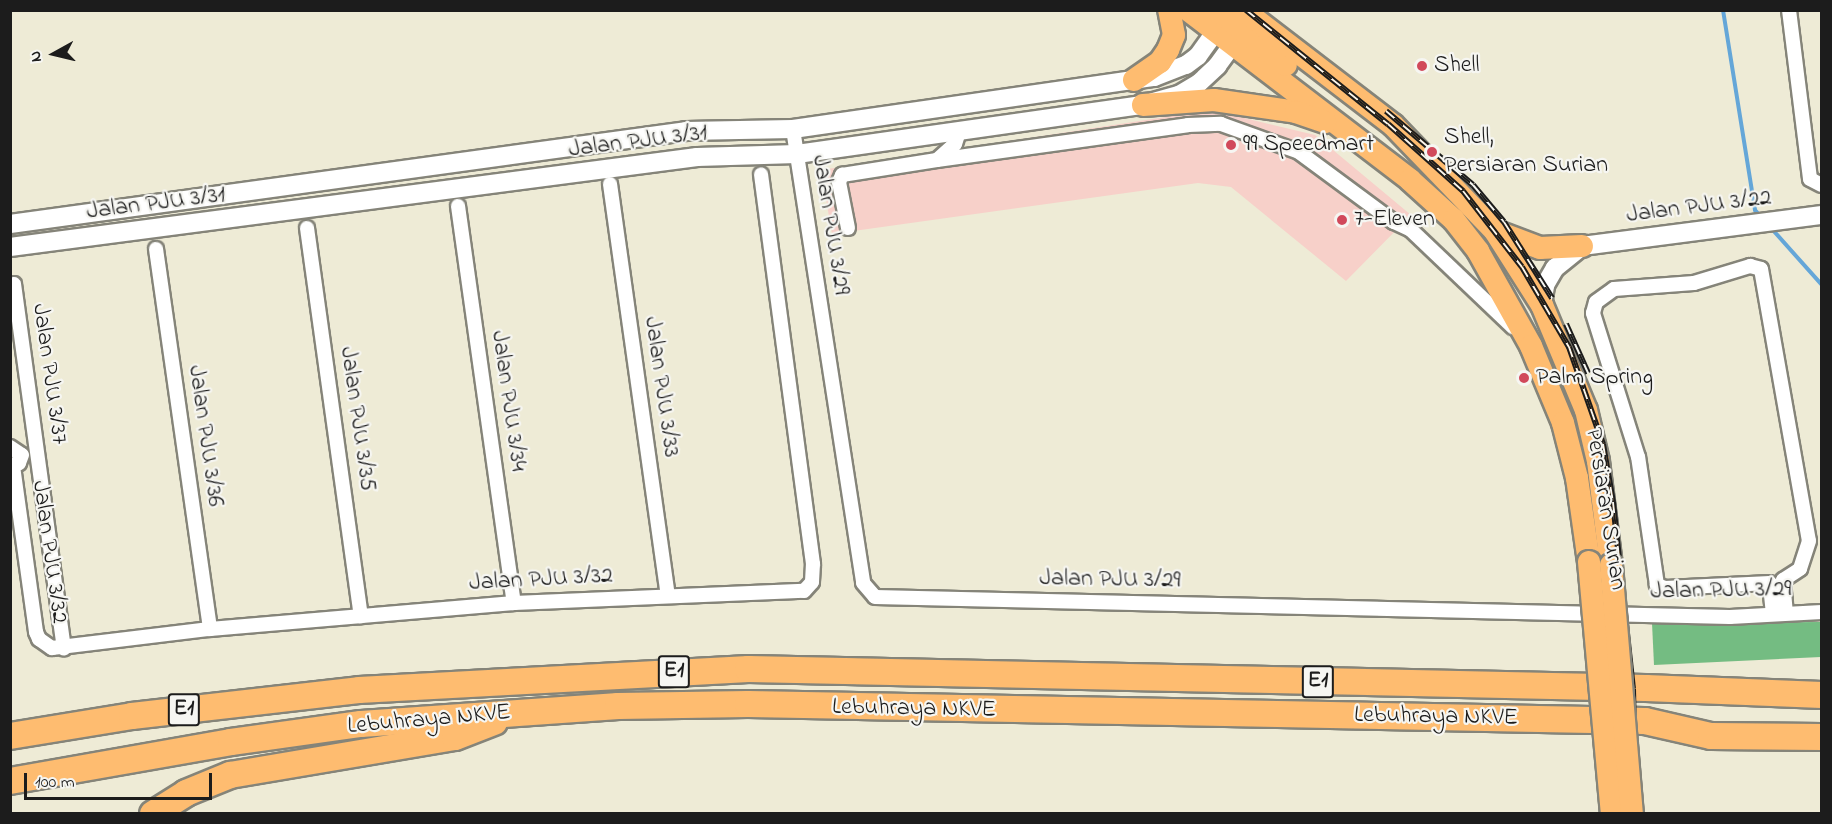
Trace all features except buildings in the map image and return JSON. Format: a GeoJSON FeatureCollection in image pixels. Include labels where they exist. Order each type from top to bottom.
{"type":"FeatureCollection","features":[{"type":"Feature","properties":{"kind":"highway","name":"Lebuhraya NKVE"},"geometry":{"type":"LineString","coordinates":[[10,736],[132,716],[359,690],[748,669],[1646,688],[1821,695]]}},
{"type":"Feature","properties":{"kind":"highway","name":"Lebuhraya NKVE"},"geometry":{"type":"LineString","coordinates":[[10,781],[231,742],[349,726],[520,712],[748,704],[1645,721],[1711,736],[1821,737]]}},
{"type":"Feature","properties":{"kind":"highway"},"geometry":{"type":"LineString","coordinates":[[153,813],[186,793],[230,775],[455,737],[520,712]]}},
{"type":"Feature","properties":{"kind":"main road"},"geometry":{"type":"LineString","coordinates":[[1134,80],[1160,62],[1168,50],[1174,35],[1169,10]]}},
{"type":"Feature","properties":{"kind":"main road","name":"Persiaran Surian"},"geometry":{"type":"LineString","coordinates":[[1188,10],[1230,24],[1393,125],[1495,231],[1537,298],[1586,410],[1598,461],[1600,564],[1612,813]]}},
{"type":"Feature","properties":{"kind":"main road"},"geometry":{"type":"LineString","coordinates":[[1230,24],[1420,171],[1461,210],[1509,273],[1537,298]]}},
{"type":"Feature","properties":{"kind":"main road","name":"Persiaran Surian"},"geometry":{"type":"LineString","coordinates":[[1230,24],[1454,220],[1491,271],[1531,346],[1563,423],[1600,564],[1632,813]]}},
{"type":"Feature","properties":{"kind":"main road"},"geometry":{"type":"LineString","coordinates":[[1143,105],[1214,100],[1249,104],[1296,112],[1350,131]]}},
{"type":"Feature","properties":{"kind":"main road"},"geometry":{"type":"LineString","coordinates":[[1495,231],[1540,248],[1582,246]]}},
{"type":"Feature","properties":{"kind":"street"},"geometry":{"type":"LineString","coordinates":[[1789,10],[1810,179],[1821,185]]}},
{"type":"Feature","properties":{"kind":"street","name":"Jalan PJU 3/31"},"geometry":{"type":"LineString","coordinates":[[10,224],[686,131],[793,129],[1134,80],[1186,65],[1230,24]]}},
{"type":"Feature","properties":{"kind":"street","name":"Jalan PJU 3/31"},"geometry":{"type":"LineString","coordinates":[[10,247],[697,157],[797,154],[1143,105],[1179,95],[1199,83],[1230,24]]}},
{"type":"Feature","properties":{"kind":"street"},"geometry":{"type":"LineString","coordinates":[[848,228],[839,182],[842,175],[1188,125],[1221,124],[1299,152],[1394,222],[1411,230],[1531,346]]}},
{"type":"Feature","properties":{"kind":"street","name":"Jalan PJU 3/29"},"geometry":{"type":"LineString","coordinates":[[793,129],[863,583],[875,597],[1730,617],[1821,612]]}},
{"type":"Feature","properties":{"kind":"street"},"geometry":{"type":"LineString","coordinates":[[937,160],[955,144],[958,132]]}},
{"type":"Feature","properties":{"kind":"street","name":"Jalan PJU 3/32"},"geometry":{"type":"LineString","coordinates":[[11,446],[22,455],[12,466],[36,632],[45,645],[64,649],[210,629],[514,603],[804,591],[814,573],[761,174]]}},
{"type":"Feature","properties":{"kind":"street","name":"Jalan PJU 3/33"},"geometry":{"type":"LineString","coordinates":[[610,184],[668,596]]}},
{"type":"Feature","properties":{"kind":"street","name":"Jalan PJU 3/34"},"geometry":{"type":"LineString","coordinates":[[458,206],[514,603]]}},
{"type":"Feature","properties":{"kind":"street","name":"Jalan PJU 3/22"},"geometry":{"type":"LineString","coordinates":[[1582,246],[1821,215]]}},
{"type":"Feature","properties":{"kind":"street","name":"Jalan PJU 3/35"},"geometry":{"type":"LineString","coordinates":[[307,228],[362,616]]}},
{"type":"Feature","properties":{"kind":"street"},"geometry":{"type":"LineString","coordinates":[[1537,298],[1555,268],[1582,246]]}},
{"type":"Feature","properties":{"kind":"street","name":"Jalan PJU 3/36"},"geometry":{"type":"LineString","coordinates":[[156,249],[210,629]]}},
{"type":"Feature","properties":{"kind":"street"},"geometry":{"type":"LineString","coordinates":[[1750,266],[1761,269],[1809,541],[1800,569],[1783,580],[1780,614],[1770,583],[1665,588],[1657,585],[1638,457],[1593,313],[1596,302],[1614,289],[1694,283],[1750,266]]}},
{"type":"Feature","properties":{"kind":"street","name":"Jalan PJU 3/37"},"geometry":{"type":"LineString","coordinates":[[14,284],[64,649]]}},
{"type":"Feature","properties":{"kind":"shaded area"},"geometry":{"type":"Polygon","coordinates":[[[1211,110],[1315,135],[1411,215],[1346,281],[1231,187],[1198,183],[832,234],[821,170],[1211,110]]]}},
{"type":"Feature","properties":{"kind":"green space"},"geometry":{"type":"Polygon","coordinates":[[[1821,622],[1821,657],[1654,665],[1652,623],[1821,622]]]}},
{"type":"Feature","properties":{"kind":"waterway"},"geometry":{"type":"LineString","coordinates":[[1723,10],[1755,210],[1762,218]]}},
{"type":"Feature","properties":{"kind":"waterway"},"geometry":{"type":"LineString","coordinates":[[1771,228],[1822,285]]}},
{"type":"Feature","properties":{"kind":"railway"},"geometry":{"type":"LineString","coordinates":[[1246,10],[1388,124],[1463,191],[1522,267],[1569,347],[1603,444],[1613,502],[1633,689],[1636,814]]}},
{"type":"Feature","properties":{"kind":"railway"},"geometry":{"type":"LineString","coordinates":[[1386,111],[1473,185],[1504,222],[1552,298]]}},
{"type":"Feature","properties":{"kind":"railway"},"geometry":{"type":"LineString","coordinates":[[1566,324],[1588,373]]}},
{"type":"Feature","properties":{"kind":"place","name":"Shell"},"geometry":{"type":"Point","coordinates":[1422,66]}},
{"type":"Feature","properties":{"kind":"place","name":"99 Speedmart"},"geometry":{"type":"Point","coordinates":[1231,145]}},
{"type":"Feature","properties":{"kind":"place","name":"Shell, Persiaran Surian"},"geometry":{"type":"Point","coordinates":[1432,152]}},
{"type":"Feature","properties":{"kind":"place","name":"7-Eleven"},"geometry":{"type":"Point","coordinates":[1342,220]}},
{"type":"Feature","properties":{"kind":"place","name":"Palm Spring"},"geometry":{"type":"Point","coordinates":[1524,378]}}]}
